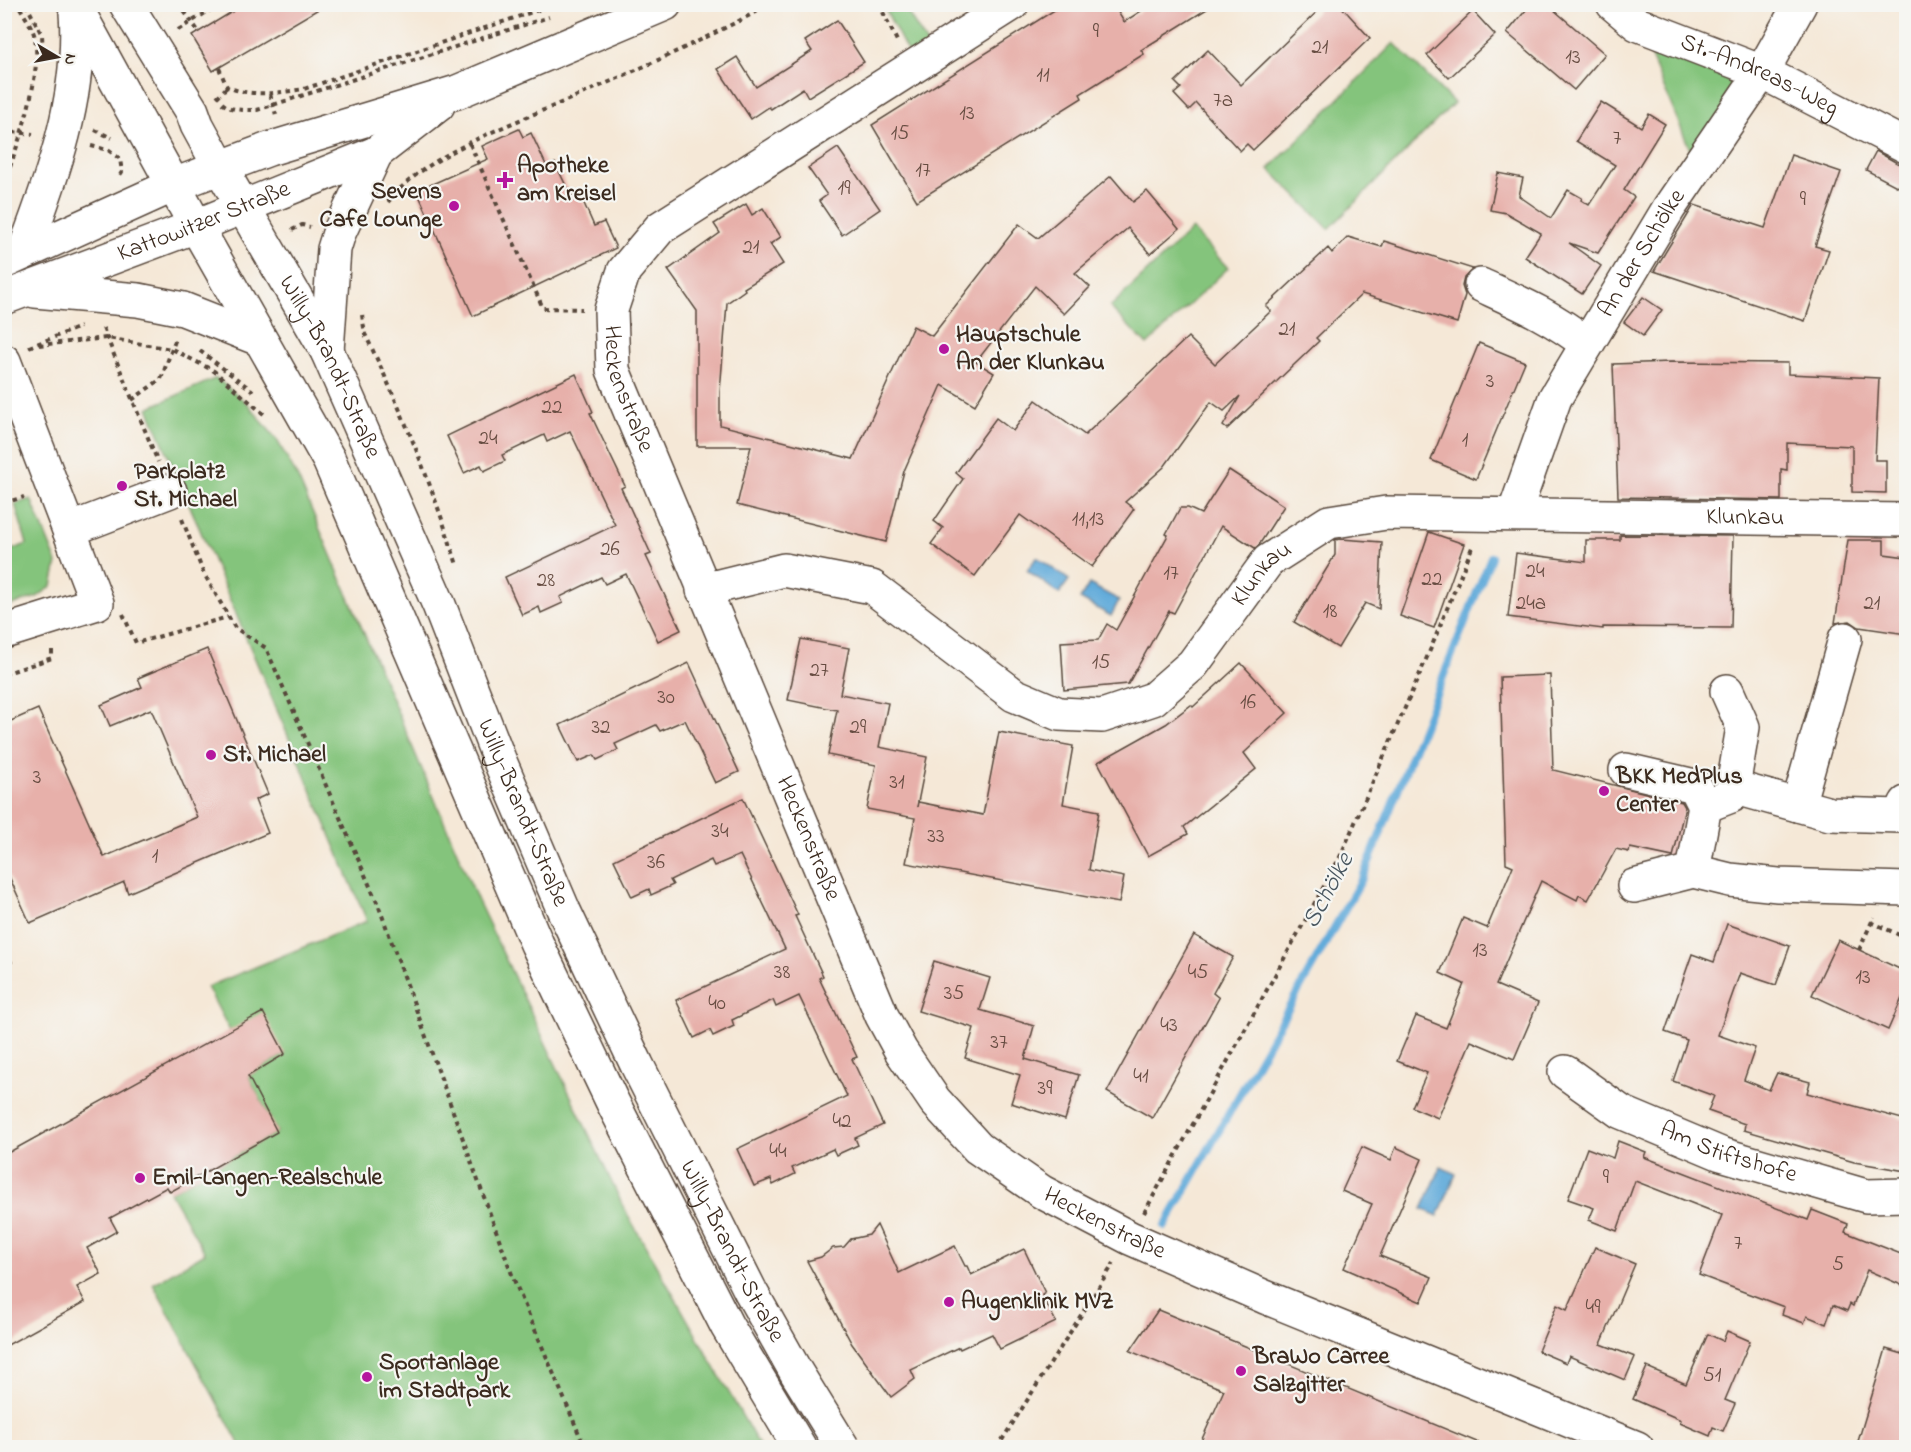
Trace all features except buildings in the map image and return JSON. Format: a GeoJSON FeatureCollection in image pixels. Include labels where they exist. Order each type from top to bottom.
{"type":"FeatureCollection","features":[{"type":"Feature","properties":{"kind":"street","name":"Willy-Brandt-Straße"},"geometry":{"type":"LineString","coordinates":[[126,4],[192,111],[220,169],[327,351],[439,605],[499,759],[564,911],[637,1065],[751,1292],[843,1448]]}},
{"type":"Feature","properties":{"kind":"street","name":"Kattowitzer Straße"},"geometry":{"type":"LineString","coordinates":[[14,257],[174,185],[269,149],[457,92],[665,4]]}},
{"type":"Feature","properties":{"kind":"street","name":"Heckenstraße"},"geometry":{"type":"LineString","coordinates":[[1012,4],[660,228],[624,271],[611,310],[613,370],[871,989],[901,1052],[935,1101],[978,1148],[1042,1192],[1130,1238],[1265,1297],[1637,1448]]}},
{"type":"Feature","properties":{"kind":"street","name":"St.-Andreas-Weg"},"geometry":{"type":"LineString","coordinates":[[1612,4],[1637,24],[1762,72],[1906,146]]}},
{"type":"Feature","properties":{"kind":"street","name":"An der Schölke"},"geometry":{"type":"LineString","coordinates":[[1500,514],[1555,398],[1669,208],[1762,72],[1800,4]]}},
{"type":"Feature","properties":{"kind":"street","name":"Willy-Brandt-Straße"},"geometry":{"type":"LineString","coordinates":[[75,6],[259,339],[329,460],[537,944],[612,1101],[727,1326],[800,1448]]}},
{"type":"Feature","properties":{"kind":"street"},"geometry":{"type":"LineString","coordinates":[[14,257],[50,184],[63,140],[77,51],[75,6]]}},
{"type":"Feature","properties":{"kind":"street","name":"Kattowitzer Straße"},"geometry":{"type":"LineString","coordinates":[[16,294],[196,226],[376,153],[457,92]]}},
{"type":"Feature","properties":{"kind":"street"},"geometry":{"type":"LineString","coordinates":[[327,351],[334,249],[339,233],[376,153]]}},
{"type":"Feature","properties":{"kind":"street"},"geometry":{"type":"LineString","coordinates":[[1481,285],[1563,325],[1587,344]]}},
{"type":"Feature","properties":{"kind":"street"},"geometry":{"type":"LineString","coordinates":[[16,294],[138,300],[183,309],[259,339]]}},
{"type":"Feature","properties":{"kind":"street"},"geometry":{"type":"LineString","coordinates":[[4,632],[97,603],[69,530],[19,353]]}},
{"type":"Feature","properties":{"kind":"street"},"geometry":{"type":"LineString","coordinates":[[69,530],[170,491]]}},
{"type":"Feature","properties":{"kind":"street","name":"Klunkau"},"geometry":{"type":"LineString","coordinates":[[703,590],[784,570],[872,586],[1014,695],[1059,714],[1102,716],[1153,699],[1193,664],[1268,561],[1329,522],[1386,513],[1906,520]]}},
{"type":"Feature","properties":{"kind":"street"},"geometry":{"type":"LineString","coordinates":[[1798,805],[1845,639]]}},
{"type":"Feature","properties":{"kind":"street"},"geometry":{"type":"LineString","coordinates":[[1706,806],[1731,796],[1733,787],[1743,727],[1727,691]]}},
{"type":"Feature","properties":{"kind":"street"},"geometry":{"type":"LineString","coordinates":[[1626,770],[1695,786],[1706,806],[1693,871]]}},
{"type":"Feature","properties":{"kind":"street"},"geometry":{"type":"LineString","coordinates":[[1733,787],[1830,814],[1900,816],[1906,803]]}},
{"type":"Feature","properties":{"kind":"street"},"geometry":{"type":"LineString","coordinates":[[1634,886],[1693,871],[1730,879],[1778,885],[1906,889]]}},
{"type":"Feature","properties":{"kind":"street","name":"Am Stiftshofe"},"geometry":{"type":"LineString","coordinates":[[1565,1072],[1621,1112],[1721,1154],[1866,1196],[1906,1195]]}},
{"type":"Feature","properties":{"kind":"path"},"geometry":{"type":"LineString","coordinates":[[4,184],[22,132],[36,60],[35,36],[18,4]]}},
{"type":"Feature","properties":{"kind":"path"},"geometry":{"type":"LineString","coordinates":[[26,4],[42,35],[44,61]]}},
{"type":"Feature","properties":{"kind":"path"},"geometry":{"type":"LineString","coordinates":[[179,4],[199,32]]}},
{"type":"Feature","properties":{"kind":"path"},"geometry":{"type":"LineString","coordinates":[[152,46],[220,4]]}},
{"type":"Feature","properties":{"kind":"path"},"geometry":{"type":"LineString","coordinates":[[219,68],[227,87],[241,93],[270,94],[304,89],[556,4]]}},
{"type":"Feature","properties":{"kind":"path"},"geometry":{"type":"LineString","coordinates":[[385,207],[396,192],[411,179],[470,144],[681,49],[771,4]]}},
{"type":"Feature","properties":{"kind":"path"},"geometry":{"type":"LineString","coordinates":[[879,4],[911,68]]}},
{"type":"Feature","properties":{"kind":"path"},"geometry":{"type":"LineString","coordinates":[[211,91],[227,107],[257,110],[556,15]]}},
{"type":"Feature","properties":{"kind":"path"},"geometry":{"type":"LineString","coordinates":[[31,134],[33,126]]}},
{"type":"Feature","properties":{"kind":"path"},"geometry":{"type":"LineString","coordinates":[[470,144],[543,308],[583,309]]}},
{"type":"Feature","properties":{"kind":"path"},"geometry":{"type":"LineString","coordinates":[[361,310],[365,334],[419,453],[438,504],[460,576]]}},
{"type":"Feature","properties":{"kind":"path"},"geometry":{"type":"LineString","coordinates":[[19,353],[79,327],[91,326]]}},
{"type":"Feature","properties":{"kind":"path"},"geometry":{"type":"LineString","coordinates":[[111,326],[102,326],[203,572],[235,628],[266,648],[380,907],[514,1280],[585,1448]]}},
{"type":"Feature","properties":{"kind":"path"},"geometry":{"type":"LineString","coordinates":[[19,353],[107,338],[172,349],[214,371],[263,411],[270,420]]}},
{"type":"Feature","properties":{"kind":"path"},"geometry":{"type":"LineString","coordinates":[[132,400],[161,379],[172,349]]}},
{"type":"Feature","properties":{"kind":"path"},"geometry":{"type":"LineString","coordinates":[[4,503],[31,495]]}},
{"type":"Feature","properties":{"kind":"path"},"geometry":{"type":"LineString","coordinates":[[997,1448],[1130,1238],[1340,857],[1431,648],[1500,514]]}},
{"type":"Feature","properties":{"kind":"path"},"geometry":{"type":"LineString","coordinates":[[1871,922],[1906,938]]}},
{"type":"Feature","properties":{"kind":"path"},"geometry":{"type":"LineString","coordinates":[[4,942],[12,966]]}},
{"type":"Feature","properties":{"kind":"green space"},"geometry":{"type":"Polygon","coordinates":[[[883,5],[903,5],[929,47],[911,59],[883,5]]]}},
{"type":"Feature","properties":{"kind":"green space"},"geometry":{"type":"Polygon","coordinates":[[[1637,24],[1762,72],[1697,166],[1637,24]]]}},
{"type":"Feature","properties":{"kind":"green space"},"geometry":{"type":"Polygon","coordinates":[[[1394,43],[1454,103],[1329,229],[1269,169],[1394,43]]]}},
{"type":"Feature","properties":{"kind":"green space"},"geometry":{"type":"Polygon","coordinates":[[[1192,229],[1228,268],[1147,345],[1110,307],[1192,229]]]}},
{"type":"Feature","properties":{"kind":"green space"},"geometry":{"type":"Polygon","coordinates":[[[216,378],[248,404],[277,440],[298,478],[478,901],[625,1210],[760,1447],[241,1447],[153,1284],[205,1253],[170,1192],[277,1132],[248,1076],[285,1054],[230,1031],[207,987],[367,921],[148,408],[216,378]]]}},
{"type":"Feature","properties":{"kind":"green space"},"geometry":{"type":"Polygon","coordinates":[[[31,499],[57,563],[52,586],[37,597],[5,607],[5,552],[27,544],[15,504],[31,499]]]}},
{"type":"Feature","properties":{"kind":"water"},"geometry":{"type":"Polygon","coordinates":[[[1037,557],[1069,580],[1059,594],[1027,570],[1037,557]]]}},
{"type":"Feature","properties":{"kind":"water"},"geometry":{"type":"Polygon","coordinates":[[[1089,584],[1119,600],[1111,616],[1080,599],[1089,584]]]}},
{"type":"Feature","properties":{"kind":"water"},"geometry":{"type":"Polygon","coordinates":[[[1441,1167],[1456,1174],[1438,1216],[1422,1209],[1441,1167]]]}},
{"type":"Feature","properties":{"kind":"waterway","name":"Schölke"},"geometry":{"type":"LineString","coordinates":[[1165,1226],[1363,877],[1491,557]]}},
{"type":"Feature","properties":{"kind":"place","name":"Apotheke am Kreisel"},"geometry":{"type":"Point","coordinates":[505,180]}},
{"type":"Feature","properties":{"kind":"place","name":"Sevens Cafe Lounge"},"geometry":{"type":"Point","coordinates":[454,206]}},
{"type":"Feature","properties":{"kind":"place","name":"Hauptschule An der Klunkau"},"geometry":{"type":"Point","coordinates":[944,349]}},
{"type":"Feature","properties":{"kind":"place","name":"Parkplatz St. Michael"},"geometry":{"type":"Point","coordinates":[122,486]}},
{"type":"Feature","properties":{"kind":"place","name":"St. Michael"},"geometry":{"type":"Point","coordinates":[211,755]}},
{"type":"Feature","properties":{"kind":"place","name":"BKK MedPlus Center"},"geometry":{"type":"Point","coordinates":[1604,791]}},
{"type":"Feature","properties":{"kind":"place","name":"Emil-Langen-Realschule"},"geometry":{"type":"Point","coordinates":[140,1178]}},
{"type":"Feature","properties":{"kind":"place","name":"Augenklinik MVZ"},"geometry":{"type":"Point","coordinates":[949,1302]}},
{"type":"Feature","properties":{"kind":"place","name":"BraWo Carree Salzgitter"},"geometry":{"type":"Point","coordinates":[1241,1371]}},
{"type":"Feature","properties":{"kind":"place","name":"Sportanlage im Stadtpark"},"geometry":{"type":"Point","coordinates":[367,1377]}}]}
